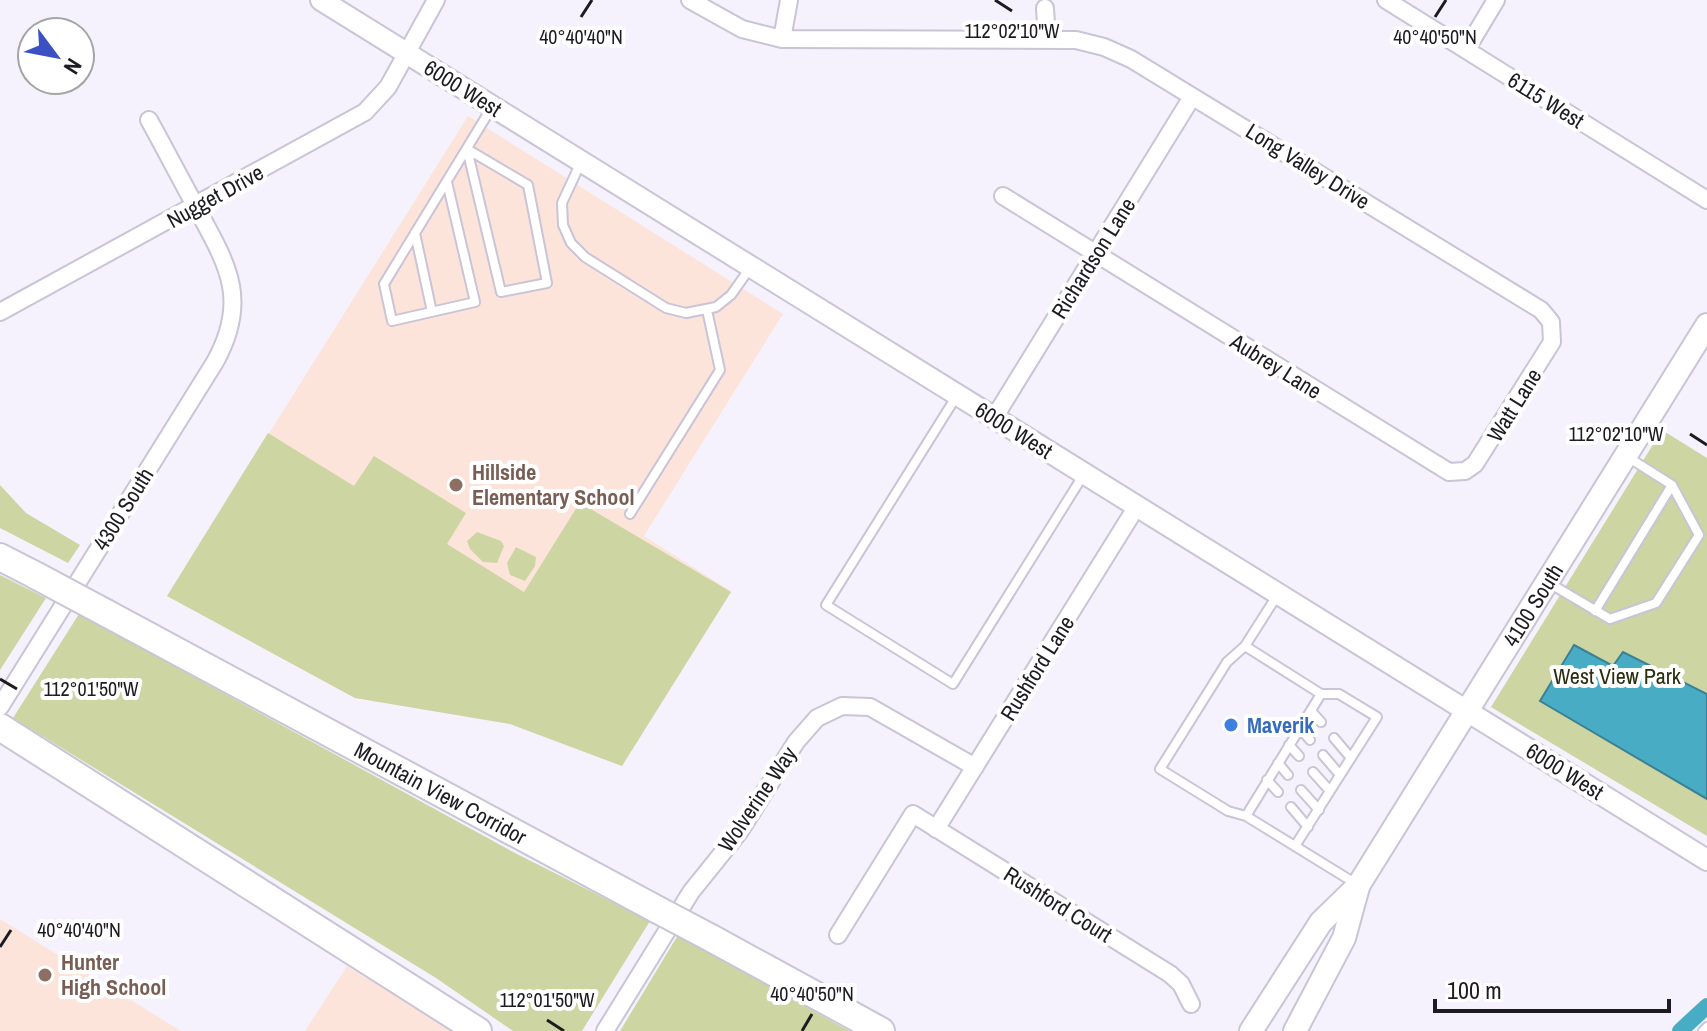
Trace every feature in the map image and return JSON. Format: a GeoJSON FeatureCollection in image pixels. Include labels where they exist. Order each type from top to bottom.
{"type":"FeatureCollection","features":[{"type":"Feature","properties":{"kind":"highway","name":"Mountain View Corridor"},"geometry":{"type":"LineString","coordinates":[[0,557],[881,1031]]}},
{"type":"Feature","properties":{"kind":"highway"},"geometry":{"type":"LineString","coordinates":[[0,727],[478,1031]]}},
{"type":"Feature","properties":{"kind":"main road","name":"4100 South"},"geometry":{"type":"LineString","coordinates":[[1251,1031],[1321,922],[1358,886],[1626,456],[1703,340]]}},
{"type":"Feature","properties":{"kind":"main road","name":"4100 South"},"geometry":{"type":"LineString","coordinates":[[1295,1031],[1344,938],[1358,886]]}},
{"type":"Feature","properties":{"kind":"street","name":"6000 West"},"geometry":{"type":"LineString","coordinates":[[321,0],[1707,860]]}},
{"type":"Feature","properties":{"kind":"street","name":"Nugget Drive"},"geometry":{"type":"LineString","coordinates":[[0,312],[365,112],[388,87],[436,0]]}},
{"type":"Feature","properties":{"kind":"street","name":"Long Valley Drive"},"geometry":{"type":"LineString","coordinates":[[690,0],[742,29],[782,39],[1076,40],[1104,47],[1192,97],[1541,310],[1553,326]]}},
{"type":"Feature","properties":{"kind":"street"},"geometry":{"type":"LineString","coordinates":[[782,39],[789,0]]}},
{"type":"Feature","properties":{"kind":"street","name":"6115 West"},"geometry":{"type":"LineString","coordinates":[[1386,0],[1707,200]]}},
{"type":"Feature","properties":{"kind":"street"},"geometry":{"type":"LineString","coordinates":[[1466,50],[1496,0]]}},
{"type":"Feature","properties":{"kind":"street"},"geometry":{"type":"LineString","coordinates":[[1045,8],[1047,40]]}},
{"type":"Feature","properties":{"kind":"street","name":"Richardson Lane"},"geometry":{"type":"LineString","coordinates":[[994,418],[1192,97]]}},
{"type":"Feature","properties":{"kind":"street"},"geometry":{"type":"LineString","coordinates":[[149,120],[196,207]]}},
{"type":"Feature","properties":{"kind":"street","name":"Aubrey Lane"},"geometry":{"type":"LineString","coordinates":[[1003,196],[1439,468],[1459,473]]}},
{"type":"Feature","properties":{"kind":"street","name":"4300 South"},"geometry":{"type":"LineString","coordinates":[[0,707],[227,339],[234,306],[227,266],[196,207]]}},
{"type":"Feature","properties":{"kind":"street","name":"Watt Lane"},"geometry":{"type":"LineString","coordinates":[[1459,473],[1479,460],[1550,347],[1553,326]]}},
{"type":"Feature","properties":{"kind":"street","name":"Rushford Lane"},"geometry":{"type":"LineString","coordinates":[[936,829],[1137,506]]}},
{"type":"Feature","properties":{"kind":"street","name":"Wolverine Way"},"geometry":{"type":"LineString","coordinates":[[605,1031],[691,892],[740,831],[796,742],[817,718],[842,706],[870,707],[895,718],[975,767]]}},
{"type":"Feature","properties":{"kind":"street","name":"Rushford Court"},"geometry":{"type":"LineString","coordinates":[[838,935],[913,814],[1170,974],[1181,984],[1191,1004]]}},
{"type":"Feature","properties":{"kind":"lane"},"geometry":{"type":"LineString","coordinates":[[447,182],[475,302],[392,321],[384,284],[493,107]]}},
{"type":"Feature","properties":{"kind":"lane"},"geometry":{"type":"LineString","coordinates":[[467,149],[528,185],[547,283],[501,292],[467,149]]}},
{"type":"Feature","properties":{"kind":"lane"},"geometry":{"type":"LineString","coordinates":[[582,162],[562,203],[563,225],[571,243],[585,257],[666,308],[686,313],[707,310],[731,295],[750,266]]}},
{"type":"Feature","properties":{"kind":"lane"},"geometry":{"type":"LineString","coordinates":[[415,233],[432,312]]}},
{"type":"Feature","properties":{"kind":"lane"},"geometry":{"type":"LineString","coordinates":[[630,514],[720,370],[707,310]]}},
{"type":"Feature","properties":{"kind":"lane"},"geometry":{"type":"LineString","coordinates":[[958,395],[826,605],[940,677],[953,684],[1085,474]]}},
{"type":"Feature","properties":{"kind":"lane"},"geometry":{"type":"LineString","coordinates":[[1548,582],[1610,619],[1656,603],[1699,535],[1672,485],[1626,456]]}},
{"type":"Feature","properties":{"kind":"lane"},"geometry":{"type":"LineString","coordinates":[[1595,611],[1672,485]]}},
{"type":"Feature","properties":{"kind":"lane"},"geometry":{"type":"LineString","coordinates":[[1278,594],[1245,646],[1227,662],[1160,769],[1228,811],[1246,816],[1358,886]]}},
{"type":"Feature","properties":{"kind":"lane"},"geometry":{"type":"LineString","coordinates":[[1245,646],[1321,694],[1339,694],[1377,717],[1295,846]]}},
{"type":"Feature","properties":{"kind":"lane"},"geometry":{"type":"LineString","coordinates":[[1246,816],[1321,694]]}},
{"type":"Feature","properties":{"kind":"lane"},"geometry":{"type":"LineString","coordinates":[[1311,711],[1321,722]]}},
{"type":"Feature","properties":{"kind":"lane"},"geometry":{"type":"LineString","coordinates":[[1300,728],[1310,740]]}},
{"type":"Feature","properties":{"kind":"lane"},"geometry":{"type":"LineString","coordinates":[[1334,738],[1351,758]]}},
{"type":"Feature","properties":{"kind":"lane"},"geometry":{"type":"LineString","coordinates":[[1289,745],[1299,756]]}},
{"type":"Feature","properties":{"kind":"lane"},"geometry":{"type":"LineString","coordinates":[[1323,755],[1340,775]]}},
{"type":"Feature","properties":{"kind":"lane"},"geometry":{"type":"LineString","coordinates":[[1278,763],[1288,775]]}},
{"type":"Feature","properties":{"kind":"lane"},"geometry":{"type":"LineString","coordinates":[[1313,772],[1330,791]]}},
{"type":"Feature","properties":{"kind":"lane"},"geometry":{"type":"LineString","coordinates":[[1267,780],[1278,792]]}},
{"type":"Feature","properties":{"kind":"lane"},"geometry":{"type":"LineString","coordinates":[[1301,790],[1319,810]]}},
{"type":"Feature","properties":{"kind":"lane"},"geometry":{"type":"LineString","coordinates":[[1291,807],[1308,827]]}},
{"type":"Feature","properties":{"kind":"shaded area","name":"Hillside Elementary School"},"geometry":{"type":"Polygon","coordinates":[[[468,116],[783,314],[644,536],[731,591],[622,766],[510,724],[355,698],[167,596],[468,116]]]}},
{"type":"Feature","properties":{"kind":"shaded area","name":"Hunter High School"},"geometry":{"type":"Polygon","coordinates":[[[0,919],[181,1031],[0,1031],[0,919]]]}},
{"type":"Feature","properties":{"kind":"shaded area"},"geometry":{"type":"Polygon","coordinates":[[[347,966],[452,1031],[305,1031],[347,966]]]}},
{"type":"Feature","properties":{"kind":"green space","name":"West View Park"},"geometry":{"type":"Polygon","coordinates":[[[1662,430],[1707,458],[1707,836],[1491,707],[1662,430]]]}},
{"type":"Feature","properties":{"kind":"green space"},"geometry":{"type":"Polygon","coordinates":[[[268,433],[354,486],[374,456],[466,513],[447,544],[524,592],[577,507],[582,510],[584,505],[731,592],[622,766],[510,724],[355,698],[167,596],[268,433]]]}},
{"type":"Feature","properties":{"kind":"green space"},"geometry":{"type":"Polygon","coordinates":[[[0,485],[26,513],[80,545],[68,563],[0,528],[0,485]]]}},
{"type":"Feature","properties":{"kind":"green space"},"geometry":{"type":"Polygon","coordinates":[[[477,532],[501,541],[504,546],[497,563],[483,562],[470,549],[467,541],[477,532]]]}},
{"type":"Feature","properties":{"kind":"green space"},"geometry":{"type":"Polygon","coordinates":[[[516,547],[536,557],[535,566],[525,581],[510,575],[507,563],[516,547]]]}},
{"type":"Feature","properties":{"kind":"green space"},"geometry":{"type":"Polygon","coordinates":[[[0,575],[46,598],[0,670],[0,575]]]}},
{"type":"Feature","properties":{"kind":"green space"},"geometry":{"type":"Polygon","coordinates":[[[79,614],[515,853],[650,921],[582,1031],[513,1031],[436,978],[13,718],[79,614]]]}},
{"type":"Feature","properties":{"kind":"green space"},"geometry":{"type":"Polygon","coordinates":[[[678,935],[849,1031],[620,1031],[678,935]]]}},
{"type":"Feature","properties":{"kind":"water"},"geometry":{"type":"Polygon","coordinates":[[[1574,645],[1613,666],[1623,652],[1707,694],[1707,799],[1540,701],[1574,645]]]}},
{"type":"Feature","properties":{"kind":"waterway"},"geometry":{"type":"LineString","coordinates":[[1680,1031],[1707,1006]]}},
{"type":"Feature","properties":{"kind":"place","name":"Hillside Elementary School"},"geometry":{"type":"Point","coordinates":[456,485]}},
{"type":"Feature","properties":{"kind":"place","name":"Maverik"},"geometry":{"type":"Point","coordinates":[1231,725]}},
{"type":"Feature","properties":{"kind":"place","name":"Hunter High School"},"geometry":{"type":"Point","coordinates":[45,975]}}]}
